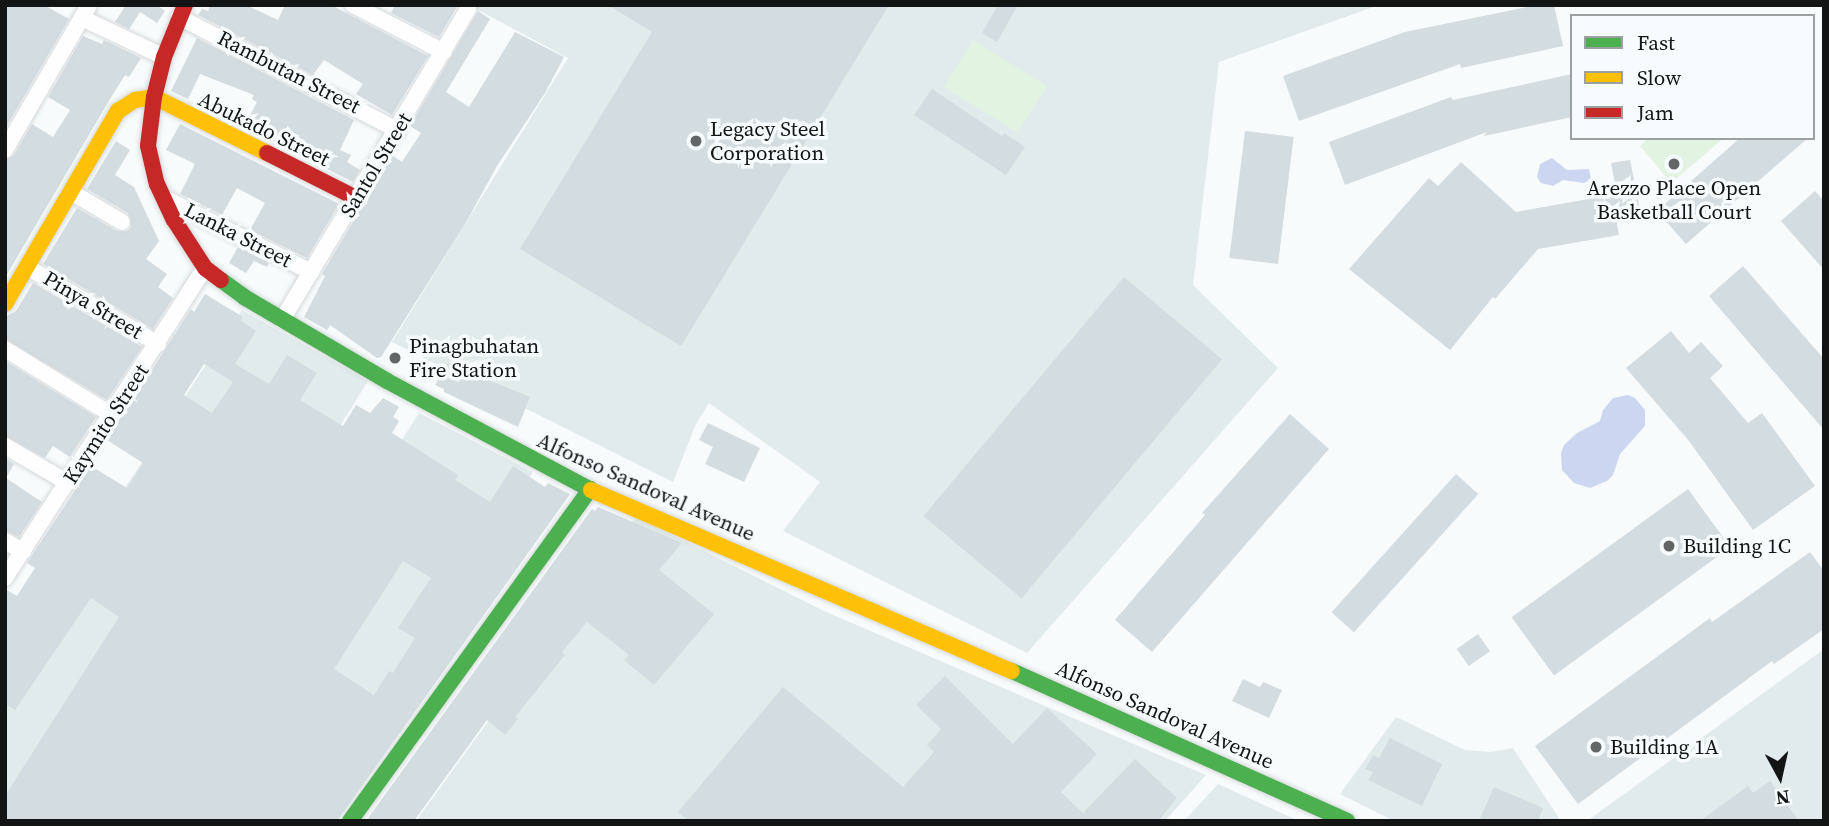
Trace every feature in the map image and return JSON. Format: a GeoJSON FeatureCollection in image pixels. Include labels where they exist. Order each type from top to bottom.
{"type":"FeatureCollection","features":[{"type":"Feature","properties":{"kind":"main road","name":"Alfonso Sandoval Avenue"},"geometry":{"type":"LineString","coordinates":[[182,11],[164,57],[154,97],[148,146],[157,184],[174,220],[205,268],[282,320],[387,381],[590,489],[1075,698],[1347,821]]}},
{"type":"Feature","properties":{"kind":"main road"},"geometry":{"type":"LineString","coordinates":[[5,304],[118,111],[125,104],[154,97]]}},
{"type":"Feature","properties":{"kind":"main road","name":"Abukado Street"},"geometry":{"type":"LineString","coordinates":[[154,97],[356,198]]}},
{"type":"Feature","properties":{"kind":"main road"},"geometry":{"type":"LineString","coordinates":[[350,821],[590,489]]}},
{"type":"Feature","properties":{"kind":"street"},"geometry":{"type":"LineString","coordinates":[[354,5],[444,52]]}},
{"type":"Feature","properties":{"kind":"street","name":"Santol Street"},"geometry":{"type":"LineString","coordinates":[[282,320],[468,9]]}},
{"type":"Feature","properties":{"kind":"street","name":"Rambutan Street"},"geometry":{"type":"LineString","coordinates":[[182,11],[397,130]]}},
{"type":"Feature","properties":{"kind":"street"},"geometry":{"type":"LineString","coordinates":[[5,150],[85,12],[164,57]]}},
{"type":"Feature","properties":{"kind":"street"},"geometry":{"type":"LineString","coordinates":[[71,192],[122,222]]}},
{"type":"Feature","properties":{"kind":"street","name":"Lanka Street"},"geometry":{"type":"LineString","coordinates":[[164,198],[311,272]]}},
{"type":"Feature","properties":{"kind":"street","name":"Pinya Street"},"geometry":{"type":"LineString","coordinates":[[27,267],[158,344]]}},
{"type":"Feature","properties":{"kind":"street","name":"Kaymito Street"},"geometry":{"type":"LineString","coordinates":[[5,578],[205,268]]}},
{"type":"Feature","properties":{"kind":"street"},"geometry":{"type":"LineString","coordinates":[[5,349],[112,415]]}},
{"type":"Feature","properties":{"kind":"street"},"geometry":{"type":"LineString","coordinates":[[5,446],[68,483]]}},
{"type":"Feature","properties":{"kind":"street"},"geometry":{"type":"LineString","coordinates":[[5,541],[23,551]]}},
{"type":"Feature","properties":{"kind":"shaded area"},"geometry":{"type":"Polygon","coordinates":[[[469,5],[1379,5],[1219,62],[1193,285],[1278,368],[1027,653],[783,531],[820,482],[709,403],[696,424],[673,482],[392,342],[568,58],[469,5]]]}},
{"type":"Feature","properties":{"kind":"shaded area"},"geometry":{"type":"Polygon","coordinates":[[[242,310],[368,381],[92,821],[5,821],[5,670],[242,310]]]}},
{"type":"Feature","properties":{"kind":"shaded area"},"geometry":{"type":"Polygon","coordinates":[[[419,413],[533,472],[298,810],[159,821],[419,413]]]}},
{"type":"Feature","properties":{"kind":"shaded area"},"geometry":{"type":"Polygon","coordinates":[[[636,517],[824,611],[1206,775],[1165,821],[416,821],[636,517]]]}},
{"type":"Feature","properties":{"kind":"shaded area"},"geometry":{"type":"Polygon","coordinates":[[[1824,649],[1824,821],[1587,821],[1824,649]]]}},
{"type":"Feature","properties":{"kind":"shaded area"},"geometry":{"type":"Polygon","coordinates":[[[1396,717],[1465,750],[1490,752],[1513,748],[1561,821],[1394,821],[1340,794],[1396,717]]]}},
{"type":"Feature","properties":{"kind":"shaded area"},"geometry":{"type":"Polygon","coordinates":[[[1218,784],[1299,821],[1184,821],[1218,784]]]}},
{"type":"Feature","properties":{"kind":"green space"},"geometry":{"type":"Polygon","coordinates":[[[973,40],[1047,86],[1018,133],[944,87],[973,40]]]}},
{"type":"Feature","properties":{"kind":"green space","name":"Arezzo Place Open Basketball Court"},"geometry":{"type":"Polygon","coordinates":[[[1647,140],[1722,140],[1671,183],[1640,146],[1647,140]]]}},
{"type":"Feature","properties":{"kind":"water"},"geometry":{"type":"Polygon","coordinates":[[[1552,158],[1567,170],[1589,169],[1591,179],[1584,183],[1563,180],[1553,186],[1541,183],[1537,177],[1540,164],[1552,158]]]}},
{"type":"Feature","properties":{"kind":"water"},"geometry":{"type":"Polygon","coordinates":[[[1628,395],[1635,398],[1645,410],[1645,426],[1620,454],[1613,475],[1607,481],[1590,488],[1574,483],[1562,470],[1561,453],[1564,445],[1577,433],[1600,421],[1603,410],[1613,398],[1628,395]]]}},
{"type":"Feature","properties":{"kind":"building"},"geometry":{"type":"Polygon","coordinates":[[[5,5],[44,5],[69,19],[5,129],[5,5]]]}},
{"type":"Feature","properties":{"kind":"building"},"geometry":{"type":"Polygon","coordinates":[[[126,5],[157,5],[165,11],[157,23],[140,12],[129,29],[115,22],[126,5]]]}},
{"type":"Feature","properties":{"kind":"building"},"geometry":{"type":"Polygon","coordinates":[[[210,5],[246,5],[278,20],[285,5],[331,5],[428,56],[392,115],[356,94],[363,84],[324,60],[313,75],[198,15],[202,9],[208,11],[210,5]]]}},
{"type":"Feature","properties":{"kind":"building"},"geometry":{"type":"Polygon","coordinates":[[[395,5],[458,5],[439,37],[391,13],[395,5]]]}},
{"type":"Feature","properties":{"kind":"building","name":"Legacy Steel Corporation"},"geometry":{"type":"Polygon","coordinates":[[[608,5],[889,5],[681,346],[520,249],[652,32],[608,5]]]}},
{"type":"Feature","properties":{"kind":"building"},"geometry":{"type":"Polygon","coordinates":[[[998,5],[1018,5],[997,42],[982,33],[998,5]]]}},
{"type":"Feature","properties":{"kind":"building"},"geometry":{"type":"Polygon","coordinates":[[[1537,5],[1554,5],[1563,46],[1461,68],[1460,64],[1299,121],[1283,76],[1405,32],[1537,5]]]}},
{"type":"Feature","properties":{"kind":"building"},"geometry":{"type":"Polygon","coordinates":[[[478,11],[490,19],[446,92],[469,107],[515,32],[564,57],[465,224],[381,357],[377,358],[330,325],[327,330],[304,317],[325,276],[322,274],[360,210],[367,204],[388,163],[393,156],[402,162],[421,133],[410,126],[478,11]]]}},
{"type":"Feature","properties":{"kind":"building"},"geometry":{"type":"Polygon","coordinates":[[[83,36],[102,44],[104,40],[141,58],[129,77],[125,75],[107,104],[6,276],[5,160],[14,155],[32,124],[53,137],[70,110],[48,97],[83,36]]]}},
{"type":"Feature","properties":{"kind":"building"},"geometry":{"type":"Polygon","coordinates":[[[197,38],[354,120],[340,150],[351,155],[347,162],[360,170],[353,182],[244,127],[257,102],[252,99],[254,95],[200,74],[188,99],[171,91],[197,38]]]}},
{"type":"Feature","properties":{"kind":"building"},"geometry":{"type":"Polygon","coordinates":[[[1570,74],[1570,117],[1484,136],[1487,132],[1345,185],[1329,142],[1451,97],[1453,100],[1570,74]]]}},
{"type":"Feature","properties":{"kind":"building"},"geometry":{"type":"Polygon","coordinates":[[[932,89],[1002,136],[1004,133],[1025,147],[1006,175],[914,115],[932,89]]]}},
{"type":"Feature","properties":{"kind":"building"},"geometry":{"type":"Polygon","coordinates":[[[180,124],[339,204],[307,258],[250,230],[265,203],[237,188],[222,215],[180,194],[195,164],[166,150],[180,124]]]}},
{"type":"Feature","properties":{"kind":"building"},"geometry":{"type":"Polygon","coordinates":[[[1245,131],[1294,137],[1278,264],[1229,258],[1245,131]]]}},
{"type":"Feature","properties":{"kind":"building"},"geometry":{"type":"Polygon","coordinates":[[[1738,140],[1806,140],[1686,244],[1657,211],[1738,140]]]}},
{"type":"Feature","properties":{"kind":"building"},"geometry":{"type":"Polygon","coordinates":[[[116,141],[130,150],[115,175],[134,187],[159,241],[146,259],[167,274],[158,287],[173,298],[153,329],[43,264],[77,208],[117,231],[127,231],[131,227],[128,213],[87,189],[116,141]]]}},
{"type":"Feature","properties":{"kind":"building"},"geometry":{"type":"Polygon","coordinates":[[[1630,160],[1641,214],[1616,219],[1619,235],[1538,249],[1495,299],[1493,297],[1450,350],[1349,269],[1429,178],[1438,186],[1461,162],[1516,212],[1617,194],[1611,163],[1630,160]]]}},
{"type":"Feature","properties":{"kind":"building"},"geometry":{"type":"Polygon","coordinates":[[[1815,191],[1824,201],[1824,270],[1781,221],[1815,191]]]}},
{"type":"Feature","properties":{"kind":"building"},"geometry":{"type":"Polygon","coordinates":[[[238,247],[269,263],[267,267],[254,261],[246,273],[229,263],[238,247]]]}},
{"type":"Feature","properties":{"kind":"building"},"geometry":{"type":"Polygon","coordinates":[[[1743,266],[1824,359],[1824,430],[1709,296],[1743,266]]]}},
{"type":"Feature","properties":{"kind":"building"},"geometry":{"type":"Polygon","coordinates":[[[1124,277],[1222,359],[1022,598],[923,516],[1124,277]]]}},
{"type":"Feature","properties":{"kind":"building"},"geometry":{"type":"Polygon","coordinates":[[[33,283],[142,347],[107,400],[5,339],[5,317],[16,311],[33,283]]]}},
{"type":"Feature","properties":{"kind":"building"},"geometry":{"type":"Polygon","coordinates":[[[205,294],[243,317],[241,321],[256,331],[235,364],[269,384],[287,355],[317,373],[300,400],[343,426],[356,405],[370,413],[383,398],[399,407],[393,417],[399,421],[392,433],[458,475],[455,480],[490,502],[513,466],[545,487],[548,483],[570,494],[337,821],[5,821],[5,796],[119,617],[91,598],[15,710],[5,704],[5,589],[17,596],[35,568],[27,563],[91,466],[127,488],[143,463],[107,440],[191,309],[194,312],[205,294]],[[204,364],[184,395],[212,413],[233,382],[204,364]],[[403,561],[334,669],[374,695],[389,671],[393,673],[415,638],[398,628],[431,578],[403,561]]]}},
{"type":"Feature","properties":{"kind":"building"},"geometry":{"type":"Polygon","coordinates":[[[1671,331],[1689,353],[1701,342],[1723,366],[1710,378],[1748,423],[1762,413],[1815,486],[1753,530],[1689,441],[1626,368],[1671,331]]]}},
{"type":"Feature","properties":{"kind":"building"},"geometry":{"type":"Polygon","coordinates":[[[5,361],[96,417],[70,457],[53,446],[45,458],[5,436],[5,361]]]}},
{"type":"Feature","properties":{"kind":"building"},"geometry":{"type":"Polygon","coordinates":[[[448,363],[530,397],[518,427],[444,392],[444,389],[435,385],[448,363]]]}},
{"type":"Feature","properties":{"kind":"building"},"geometry":{"type":"Polygon","coordinates":[[[1290,414],[1329,449],[1152,652],[1115,620],[1205,515],[1202,513],[1290,414]]]}},
{"type":"Feature","properties":{"kind":"building"},"geometry":{"type":"Polygon","coordinates":[[[708,423],[760,448],[744,482],[705,464],[713,447],[699,440],[708,423]]]}},
{"type":"Feature","properties":{"kind":"building"},"geometry":{"type":"Polygon","coordinates":[[[5,458],[14,464],[6,478],[42,502],[19,537],[5,531],[5,458]]]}},
{"type":"Feature","properties":{"kind":"building"},"geometry":{"type":"Polygon","coordinates":[[[1456,474],[1478,494],[1354,632],[1332,612],[1456,474]]]}},
{"type":"Feature","properties":{"kind":"building"},"geometry":{"type":"Polygon","coordinates":[[[1688,489],[1730,547],[1554,675],[1512,617],[1688,489]]]}},
{"type":"Feature","properties":{"kind":"building"},"geometry":{"type":"Polygon","coordinates":[[[598,507],[682,543],[659,570],[714,614],[654,685],[624,660],[629,655],[587,622],[562,652],[565,655],[515,717],[518,719],[505,735],[487,720],[414,821],[366,821],[592,509],[595,511],[598,507]]]}},
{"type":"Feature","properties":{"kind":"building"},"geometry":{"type":"Polygon","coordinates":[[[1810,552],[1824,571],[1824,629],[1774,664],[1772,661],[1578,804],[1535,746],[1710,618],[1712,622],[1810,552]]]}},
{"type":"Feature","properties":{"kind":"building"},"geometry":{"type":"Polygon","coordinates":[[[1478,634],[1490,651],[1469,666],[1457,649],[1478,634]]]}},
{"type":"Feature","properties":{"kind":"building"},"geometry":{"type":"Polygon","coordinates":[[[945,676],[1013,744],[1047,708],[1097,754],[1061,792],[1083,813],[1135,759],[1177,798],[1158,821],[689,821],[678,812],[783,687],[903,787],[934,752],[927,745],[941,729],[916,705],[945,676]]]}},
{"type":"Feature","properties":{"kind":"building"},"geometry":{"type":"Polygon","coordinates":[[[1243,679],[1260,687],[1263,682],[1282,690],[1269,718],[1232,701],[1243,679]]]}},
{"type":"Feature","properties":{"kind":"building"},"geometry":{"type":"Polygon","coordinates":[[[1390,738],[1442,764],[1422,806],[1368,780],[1373,772],[1365,769],[1373,755],[1379,758],[1390,738]]]}},
{"type":"Feature","properties":{"kind":"building"},"geometry":{"type":"Polygon","coordinates":[[[1770,781],[1799,821],[1700,821],[1748,786],[1753,793],[1770,781]]]}},
{"type":"Feature","properties":{"kind":"building"},"geometry":{"type":"Polygon","coordinates":[[[1494,787],[1543,808],[1538,821],[1479,821],[1494,787]]]}},
{"type":"Feature","properties":{"kind":"traffic: fast"},"geometry":{"type":"LineString","coordinates":[[221,280],[244,297],[387,381],[591,490]]}},
{"type":"Feature","properties":{"kind":"traffic: fast"},"geometry":{"type":"LineString","coordinates":[[350,821],[590,489]]}},
{"type":"Feature","properties":{"kind":"traffic: fast"},"geometry":{"type":"LineString","coordinates":[[1012,671],[1347,821]]}},
{"type":"Feature","properties":{"kind":"traffic: slow"},"geometry":{"type":"LineString","coordinates":[[5,304],[118,111],[135,100],[154,97],[267,153]]}},
{"type":"Feature","properties":{"kind":"traffic: slow"},"geometry":{"type":"LineString","coordinates":[[591,490],[1012,671]]}},
{"type":"Feature","properties":{"kind":"traffic: jam"},"geometry":{"type":"LineString","coordinates":[[185,5],[164,57],[154,97],[148,146],[157,184],[174,220],[205,268],[221,280]]}},
{"type":"Feature","properties":{"kind":"traffic: jam"},"geometry":{"type":"LineString","coordinates":[[267,153],[356,198]]}},
{"type":"Feature","properties":{"kind":"place","name":"Legacy Steel Corporation"},"geometry":{"type":"Point","coordinates":[696,141]}},
{"type":"Feature","properties":{"kind":"place","name":"Arezzo Place Open Basketball Court"},"geometry":{"type":"Point","coordinates":[1674,164]}},
{"type":"Feature","properties":{"kind":"place","name":"Pinagbuhatan Fire Station"},"geometry":{"type":"Point","coordinates":[395,358]}},
{"type":"Feature","properties":{"kind":"place","name":"Building 1C"},"geometry":{"type":"Point","coordinates":[1669,546]}},
{"type":"Feature","properties":{"kind":"place","name":"Building 1A"},"geometry":{"type":"Point","coordinates":[1596,747]}}]}
